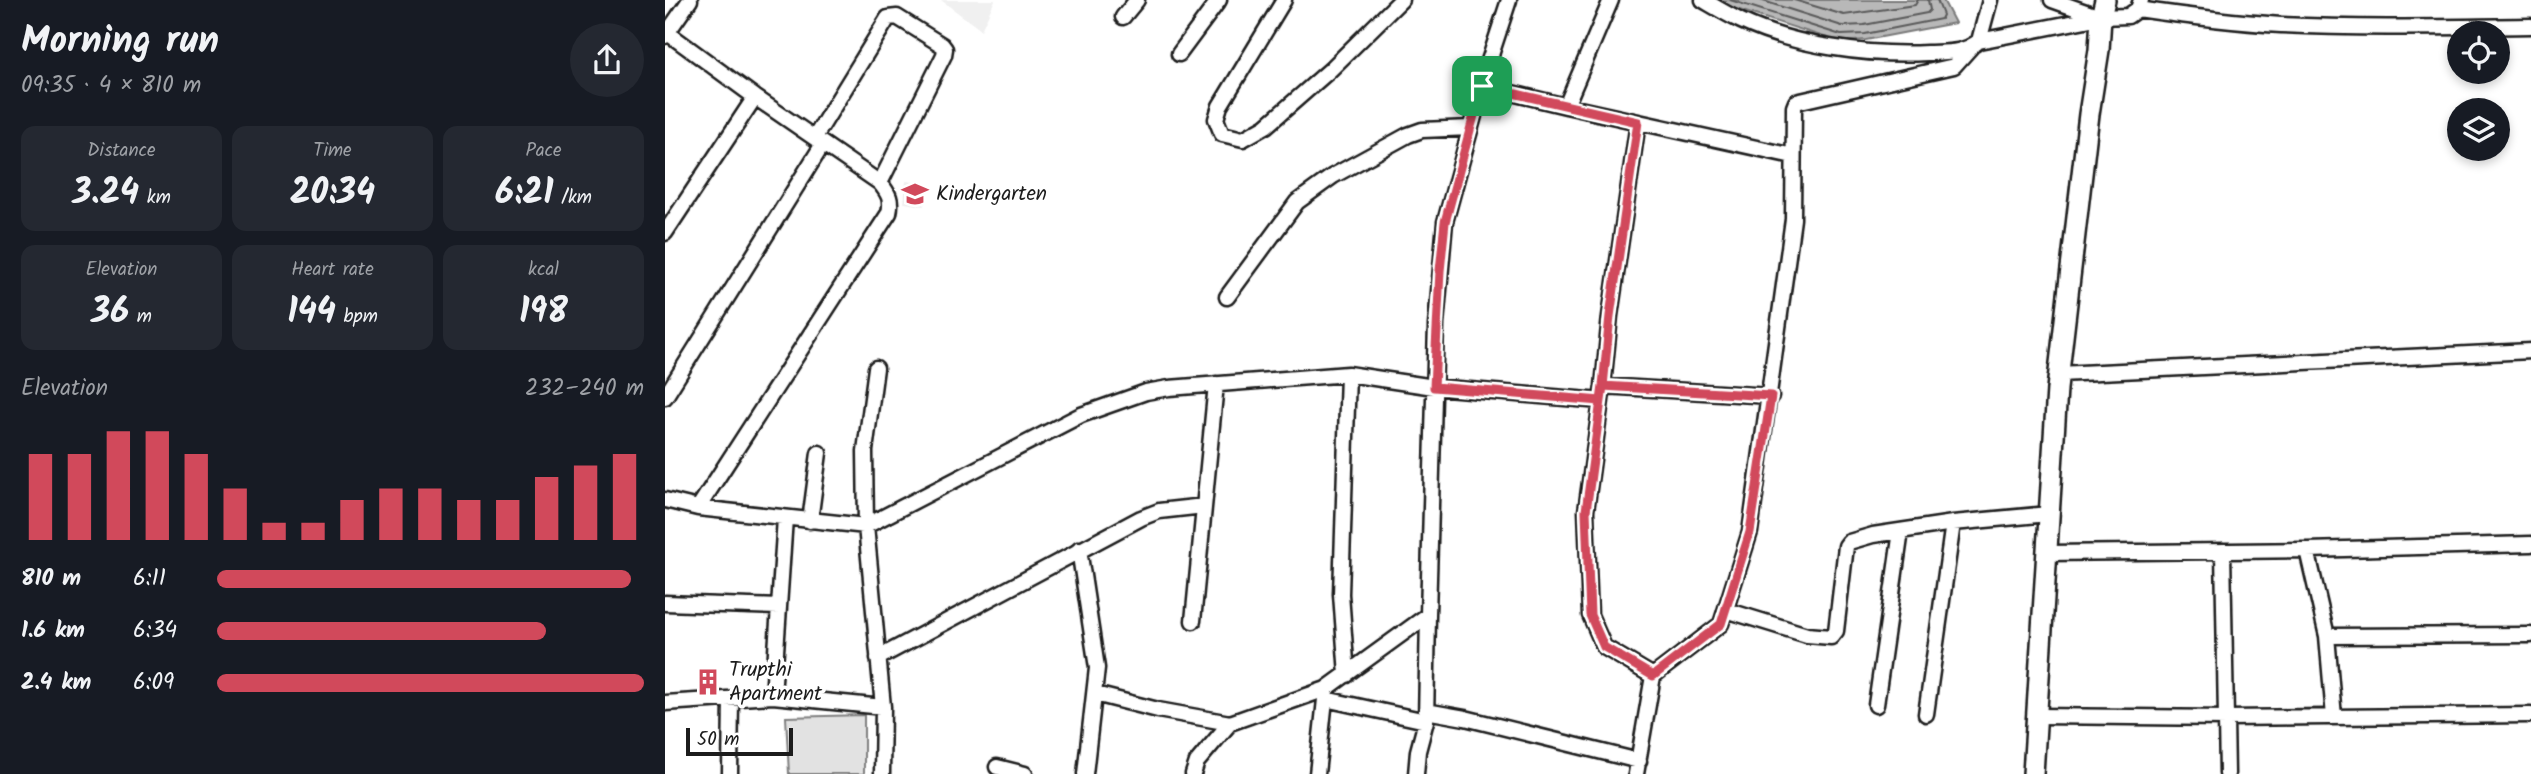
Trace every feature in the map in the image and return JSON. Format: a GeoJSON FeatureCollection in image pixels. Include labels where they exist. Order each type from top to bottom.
{"type":"FeatureCollection","features":[{"type":"Feature","properties":{"kind":"street"},"geometry":{"type":"LineString","coordinates":[[690,0],[666,33],[880,183],[888,192],[891,202],[888,213],[698,509]]}},
{"type":"Feature","properties":{"kind":"street"},"geometry":{"type":"LineString","coordinates":[[1123,18],[1137,0]]}},
{"type":"Feature","properties":{"kind":"street"},"geometry":{"type":"LineString","coordinates":[[1179,54],[1219,0]]}},
{"type":"Feature","properties":{"kind":"street"},"geometry":{"type":"LineString","coordinates":[[1284,0],[1220,106],[1216,119],[1222,134],[1243,139],[1266,126],[1330,70],[1401,0]]}},
{"type":"Feature","properties":{"kind":"street"},"geometry":{"type":"LineString","coordinates":[[1416,774],[1426,716],[1434,387],[1445,222],[1482,86],[1509,0]]}},
{"type":"Feature","properties":{"kind":"street"},"geometry":{"type":"LineString","coordinates":[[1566,106],[1611,0]]}},
{"type":"Feature","properties":{"kind":"street"},"geometry":{"type":"LineString","coordinates":[[1703,0],[1742,22],[1798,40],[1857,51],[1908,54],[1959,51],[1975,44],[2103,9]]}},
{"type":"Feature","properties":{"kind":"street"},"geometry":{"type":"LineString","coordinates":[[1326,694],[1426,716],[1465,718],[1638,767],[1653,676],[1721,624],[1750,532],[1771,396],[1793,219],[1796,102],[1954,65],[1975,44],[1990,0]]}},
{"type":"Feature","properties":{"kind":"street"},"geometry":{"type":"LineString","coordinates":[[2052,0],[2128,16],[2139,5],[2208,19],[2281,25],[2531,26]]}},
{"type":"Feature","properties":{"kind":"street"},"geometry":{"type":"LineString","coordinates":[[2033,774],[2059,374],[2103,9]]}},
{"type":"Feature","properties":{"kind":"street"},"geometry":{"type":"LineString","coordinates":[[665,397],[819,141],[888,18],[897,17],[945,49],[880,183]]}},
{"type":"Feature","properties":{"kind":"street"},"geometry":{"type":"LineString","coordinates":[[1482,86],[1793,156]]}},
{"type":"Feature","properties":{"kind":"street"},"geometry":{"type":"LineString","coordinates":[[665,233],[755,97]]}},
{"type":"Feature","properties":{"kind":"street"},"geometry":{"type":"LineString","coordinates":[[1638,122],[1586,511],[1590,615],[1604,647],[1653,676]]}},
{"type":"Feature","properties":{"kind":"street"},"geometry":{"type":"LineString","coordinates":[[1227,297],[1297,202],[1333,176],[1415,132],[1437,128],[1470,128]]}},
{"type":"Feature","properties":{"kind":"street"},"geometry":{"type":"LineString","coordinates":[[2059,374],[2531,351]]}},
{"type":"Feature","properties":{"kind":"street"},"geometry":{"type":"LineString","coordinates":[[876,368],[865,451],[866,526],[883,707],[883,774]]}},
{"type":"Feature","properties":{"kind":"street"},"geometry":{"type":"LineString","coordinates":[[736,513],[741,504],[866,526],[1081,415],[1146,392],[1216,384],[1348,374],[1434,387],[1771,396]]}},
{"type":"Feature","properties":{"kind":"street"},"geometry":{"type":"LineString","coordinates":[[1347,675],[1341,594],[1348,374]]}},
{"type":"Feature","properties":{"kind":"street"},"geometry":{"type":"LineString","coordinates":[[1193,621],[1216,384]]}},
{"type":"Feature","properties":{"kind":"street"},"geometry":{"type":"LineString","coordinates":[[811,517],[819,453]]}},
{"type":"Feature","properties":{"kind":"street"},"geometry":{"type":"LineString","coordinates":[[665,500],[698,509],[785,518],[811,517]]}},
{"type":"Feature","properties":{"kind":"street"},"geometry":{"type":"LineString","coordinates":[[878,658],[1141,518],[1159,511],[1204,506]]}},
{"type":"Feature","properties":{"kind":"street"},"geometry":{"type":"LineString","coordinates":[[1726,610],[1807,635],[1831,637],[1836,631],[1847,544],[1854,539],[1953,523],[2049,513]]}},
{"type":"Feature","properties":{"kind":"street"},"geometry":{"type":"LineString","coordinates":[[773,696],[785,518]]}},
{"type":"Feature","properties":{"kind":"street"},"geometry":{"type":"LineString","coordinates":[[1926,714],[1953,523]]}},
{"type":"Feature","properties":{"kind":"street"},"geometry":{"type":"LineString","coordinates":[[1876,705],[1901,531]]}},
{"type":"Feature","properties":{"kind":"street"},"geometry":{"type":"LineString","coordinates":[[2047,553],[2531,544]]}},
{"type":"Feature","properties":{"kind":"street"},"geometry":{"type":"LineString","coordinates":[[1079,550],[1097,668],[1084,774]]}},
{"type":"Feature","properties":{"kind":"street"},"geometry":{"type":"LineString","coordinates":[[2307,550],[2327,636],[2334,717]]}},
{"type":"Feature","properties":{"kind":"street"},"geometry":{"type":"LineString","coordinates":[[2223,551],[2227,774]]}},
{"type":"Feature","properties":{"kind":"street"},"geometry":{"type":"LineString","coordinates":[[665,603],[779,607]]}},
{"type":"Feature","properties":{"kind":"street"},"geometry":{"type":"LineString","coordinates":[[1095,694],[1158,710],[1230,723],[1326,694],[1347,675],[1428,615]]}},
{"type":"Feature","properties":{"kind":"street"},"geometry":{"type":"LineString","coordinates":[[2327,636],[2531,635]]}},
{"type":"Feature","properties":{"kind":"street"},"geometry":{"type":"LineString","coordinates":[[1317,774],[1326,694]]}},
{"type":"Feature","properties":{"kind":"street"},"geometry":{"type":"LineString","coordinates":[[665,703],[773,696],[883,707]]}},
{"type":"Feature","properties":{"kind":"street"},"geometry":{"type":"LineString","coordinates":[[730,774],[731,699]]}},
{"type":"Feature","properties":{"kind":"street"},"geometry":{"type":"LineString","coordinates":[[2037,716],[2227,718],[2531,715]]}},
{"type":"Feature","properties":{"kind":"street"},"geometry":{"type":"LineString","coordinates":[[1193,774],[1197,762],[1230,723]]}},
{"type":"Feature","properties":{"kind":"street"},"geometry":{"type":"LineString","coordinates":[[997,767],[1025,774]]}},
{"type":"Feature","properties":{"kind":"shaded area"},"geometry":{"type":"Polygon","coordinates":[[[941,0],[995,0],[981,30],[941,0]]]}},
{"type":"Feature","properties":{"kind":"shaded area","name":"Kindergarten"},"geometry":{"type":"Polygon","coordinates":[[[906,181],[927,184],[924,206],[904,203],[906,181]]]}},
{"type":"Feature","properties":{"kind":"shaded area"},"geometry":{"type":"Polygon","coordinates":[[[864,715],[864,774],[789,774],[786,717],[864,715]]]}},
{"type":"Feature","properties":{"kind":"water"},"geometry":{"type":"Polygon","coordinates":[[[1715,0],[1943,0],[1955,23],[1866,40],[1840,42],[1715,0]]]}},
{"type":"Feature","properties":{"kind":"place","name":"Kindergarten"},"geometry":{"type":"Point","coordinates":[915,194]}},
{"type":"Feature","properties":{"kind":"place","name":"Trupthi Apartment"},"geometry":{"type":"Point","coordinates":[708,682]}},
{"type":"Feature","properties":{"kind":"route"},"geometry":{"type":"LineString","coordinates":[[1482,86],[1445,222],[1436,325],[1434,387],[1601,401],[1603,386],[1771,396],[1750,532],[1721,624],[1653,676],[1604,647],[1590,615],[1586,511],[1601,401],[1603,386],[1610,316],[1638,122],[1482,86]]}}]}
